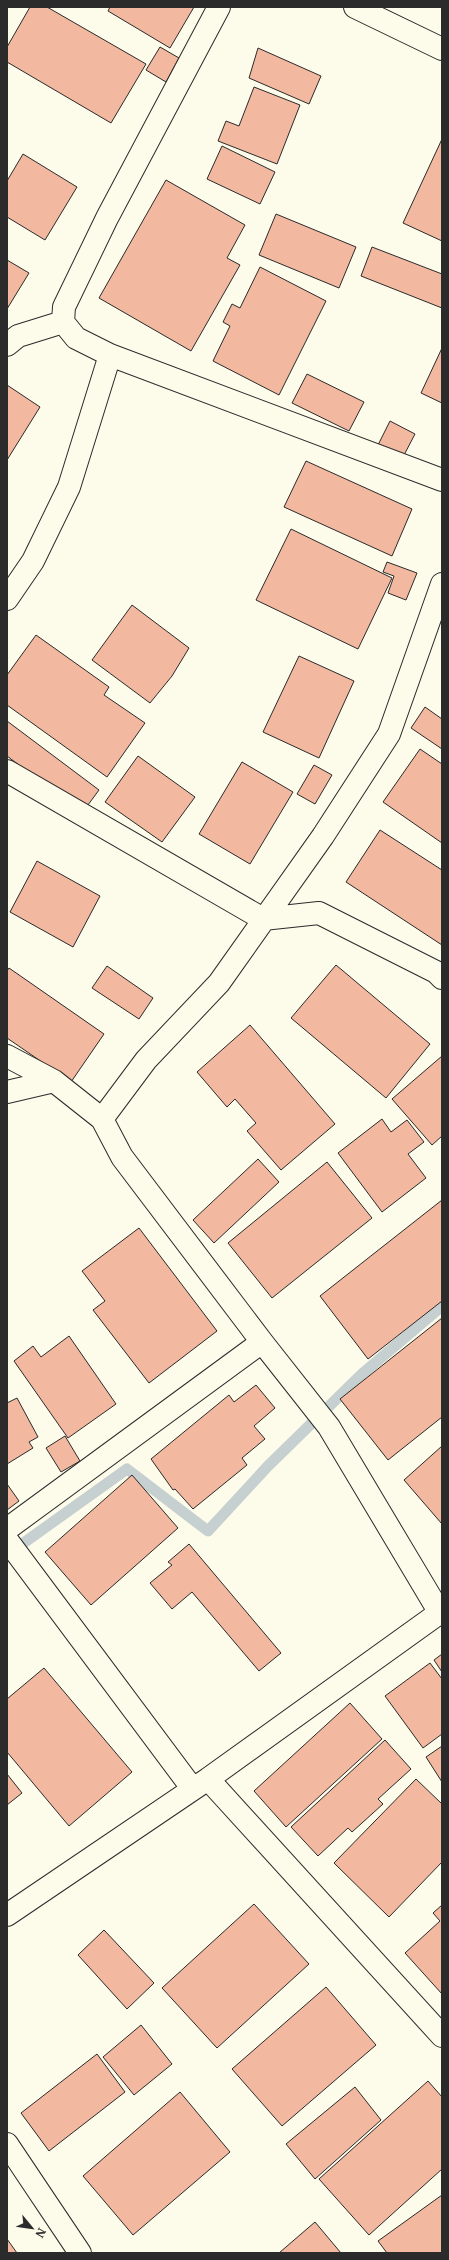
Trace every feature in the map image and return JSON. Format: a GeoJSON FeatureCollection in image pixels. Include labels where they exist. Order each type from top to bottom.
{"type":"FeatureCollection","features":[{"type":"Feature","properties":{"kind":"street"},"geometry":{"type":"LineString","coordinates":[[219,7],[100,232],[64,307],[63,322],[76,338],[110,355],[442,480]]}},
{"type":"Feature","properties":{"kind":"street"},"geometry":{"type":"LineString","coordinates":[[355,7],[442,50]]}},
{"type":"Feature","properties":{"kind":"street"},"geometry":{"type":"LineString","coordinates":[[7,345],[18,336],[63,322]]}},
{"type":"Feature","properties":{"kind":"street"},"geometry":{"type":"LineString","coordinates":[[7,599],[33,561],[69,487],[110,355]]}},
{"type":"Feature","properties":{"kind":"street"},"geometry":{"type":"LineString","coordinates":[[102,1119],[146,1060],[219,983],[322,836],[389,734],[434,628],[442,584]]}},
{"type":"Feature","properties":{"kind":"street"},"geometry":{"type":"LineString","coordinates":[[7,771],[263,919],[319,913],[436,972],[442,978]]}},
{"type":"Feature","properties":{"kind":"street"},"geometry":{"type":"LineString","coordinates":[[7,1056],[54,1081],[102,1119],[122,1157],[262,1342],[329,1427],[441,1612],[200,1784],[7,1915]]}},
{"type":"Feature","properties":{"kind":"street"},"geometry":{"type":"LineString","coordinates":[[7,1092],[54,1081]]}},
{"type":"Feature","properties":{"kind":"street"},"geometry":{"type":"LineString","coordinates":[[7,1529],[262,1342]]}},
{"type":"Feature","properties":{"kind":"street"},"geometry":{"type":"LineString","coordinates":[[7,1540],[200,1784],[442,2036]]}},
{"type":"Feature","properties":{"kind":"street"},"geometry":{"type":"LineString","coordinates":[[7,2144],[80,2253]]}},
{"type":"Feature","properties":{"kind":"building"},"geometry":{"type":"Polygon","coordinates":[[[30,7],[47,7],[146,64],[111,123],[7,62],[7,47],[30,7]]]}},
{"type":"Feature","properties":{"kind":"building"},"geometry":{"type":"Polygon","coordinates":[[[110,7],[194,7],[170,48],[108,11],[110,7]]]}},
{"type":"Feature","properties":{"kind":"building"},"geometry":{"type":"Polygon","coordinates":[[[160,47],[179,58],[166,82],[146,70],[160,47]]]}},
{"type":"Feature","properties":{"kind":"building"},"geometry":{"type":"Polygon","coordinates":[[[258,48],[321,76],[309,104],[249,78],[258,48]]]}},
{"type":"Feature","properties":{"kind":"building"},"geometry":{"type":"Polygon","coordinates":[[[254,87],[300,105],[277,164],[218,141],[226,121],[239,126],[254,87]]]}},
{"type":"Feature","properties":{"kind":"building"},"geometry":{"type":"Polygon","coordinates":[[[442,139],[442,241],[403,223],[442,139]]]}},
{"type":"Feature","properties":{"kind":"building"},"geometry":{"type":"Polygon","coordinates":[[[222,146],[275,172],[260,204],[207,179],[222,146]]]}},
{"type":"Feature","properties":{"kind":"building"},"geometry":{"type":"Polygon","coordinates":[[[23,154],[77,187],[45,240],[7,217],[7,181],[23,154]]]}},
{"type":"Feature","properties":{"kind":"building"},"geometry":{"type":"Polygon","coordinates":[[[166,180],[245,225],[227,258],[240,265],[191,351],[99,298],[166,180]]]}},
{"type":"Feature","properties":{"kind":"building"},"geometry":{"type":"Polygon","coordinates":[[[276,214],[356,247],[339,288],[259,255],[276,214]]]}},
{"type":"Feature","properties":{"kind":"building"},"geometry":{"type":"Polygon","coordinates":[[[372,247],[442,274],[442,308],[361,276],[372,247]]]}},
{"type":"Feature","properties":{"kind":"building"},"geometry":{"type":"Polygon","coordinates":[[[7,260],[29,273],[7,309],[7,260]]]}},
{"type":"Feature","properties":{"kind":"building"},"geometry":{"type":"Polygon","coordinates":[[[260,267],[326,301],[279,395],[213,361],[230,326],[223,322],[232,304],[240,308],[260,267]]]}},
{"type":"Feature","properties":{"kind":"building"},"geometry":{"type":"Polygon","coordinates":[[[442,348],[442,403],[421,393],[442,348]]]}},
{"type":"Feature","properties":{"kind":"building"},"geometry":{"type":"Polygon","coordinates":[[[307,374],[364,402],[349,431],[292,403],[307,374]]]}},
{"type":"Feature","properties":{"kind":"building"},"geometry":{"type":"Polygon","coordinates":[[[7,385],[40,407],[7,460],[7,385]]]}},
{"type":"Feature","properties":{"kind":"building"},"geometry":{"type":"Polygon","coordinates":[[[390,421],[415,434],[403,457],[378,445],[390,421]]]}},
{"type":"Feature","properties":{"kind":"building"},"geometry":{"type":"Polygon","coordinates":[[[306,461],[412,509],[392,556],[284,507],[306,461]]]}},
{"type":"Feature","properties":{"kind":"building"},"geometry":{"type":"Polygon","coordinates":[[[291,529],[392,578],[358,649],[256,600],[291,529]]]}},
{"type":"Feature","properties":{"kind":"building"},"geometry":{"type":"Polygon","coordinates":[[[387,562],[417,573],[406,600],[388,593],[394,576],[383,572],[387,562]]]}},
{"type":"Feature","properties":{"kind":"building"},"geometry":{"type":"Polygon","coordinates":[[[132,605],[189,648],[172,676],[150,703],[92,660],[132,605]]]}},
{"type":"Feature","properties":{"kind":"building"},"geometry":{"type":"Polygon","coordinates":[[[36,635],[109,687],[104,695],[145,723],[107,777],[7,705],[7,675],[36,635]]]}},
{"type":"Feature","properties":{"kind":"building"},"geometry":{"type":"Polygon","coordinates":[[[299,656],[354,681],[319,758],[263,732],[299,656]]]}},
{"type":"Feature","properties":{"kind":"building"},"geometry":{"type":"Polygon","coordinates":[[[425,707],[442,719],[442,749],[411,728],[425,707]]]}},
{"type":"Feature","properties":{"kind":"building"},"geometry":{"type":"Polygon","coordinates":[[[7,721],[99,790],[82,813],[7,756],[7,721]]]}},
{"type":"Feature","properties":{"kind":"building"},"geometry":{"type":"Polygon","coordinates":[[[420,749],[442,764],[442,843],[383,802],[420,749]]]}},
{"type":"Feature","properties":{"kind":"building"},"geometry":{"type":"Polygon","coordinates":[[[138,756],[195,797],[162,842],[105,802],[138,756]]]}},
{"type":"Feature","properties":{"kind":"building"},"geometry":{"type":"Polygon","coordinates":[[[242,762],[293,792],[250,864],[199,834],[242,762]]]}},
{"type":"Feature","properties":{"kind":"building"},"geometry":{"type":"Polygon","coordinates":[[[314,765],[332,775],[315,804],[297,794],[314,765]]]}},
{"type":"Feature","properties":{"kind":"building"},"geometry":{"type":"Polygon","coordinates":[[[380,830],[442,870],[442,945],[346,882],[380,830]]]}},
{"type":"Feature","properties":{"kind":"building"},"geometry":{"type":"Polygon","coordinates":[[[37,861],[100,896],[73,947],[10,912],[37,861]]]}},
{"type":"Feature","properties":{"kind":"building"},"geometry":{"type":"Polygon","coordinates":[[[336,965],[430,1044],[386,1098],[291,1018],[336,965]]]}},
{"type":"Feature","properties":{"kind":"building"},"geometry":{"type":"Polygon","coordinates":[[[107,966],[153,998],[139,1019],[92,988],[107,966]]]}},
{"type":"Feature","properties":{"kind":"building"},"geometry":{"type":"Polygon","coordinates":[[[9,968],[104,1034],[71,1082],[7,1038],[7,971],[9,968]]]}},
{"type":"Feature","properties":{"kind":"building"},"geometry":{"type":"Polygon","coordinates":[[[250,1025],[335,1124],[281,1170],[247,1131],[256,1123],[235,1099],[227,1107],[197,1072],[250,1025]]]}},
{"type":"Feature","properties":{"kind":"building"},"geometry":{"type":"Polygon","coordinates":[[[442,1056],[442,1136],[432,1145],[392,1099],[442,1056]]]}},
{"type":"Feature","properties":{"kind":"building"},"geometry":{"type":"Polygon","coordinates":[[[382,1119],[391,1132],[407,1120],[424,1142],[408,1154],[426,1178],[382,1212],[338,1153],[382,1119]]]}},
{"type":"Feature","properties":{"kind":"building"},"geometry":{"type":"Polygon","coordinates":[[[258,1159],[279,1182],[214,1243],[193,1220],[258,1159]]]}},
{"type":"Feature","properties":{"kind":"building"},"geometry":{"type":"Polygon","coordinates":[[[327,1162],[372,1218],[272,1298],[228,1243],[327,1162]]]}},
{"type":"Feature","properties":{"kind":"building"},"geometry":{"type":"Polygon","coordinates":[[[442,1200],[442,1301],[368,1359],[320,1296],[442,1200]]]}},
{"type":"Feature","properties":{"kind":"building"},"geometry":{"type":"Polygon","coordinates":[[[139,1228],[217,1331],[149,1383],[93,1310],[105,1301],[82,1271],[139,1228]]]}},
{"type":"Feature","properties":{"kind":"building"},"geometry":{"type":"Polygon","coordinates":[[[442,1318],[442,1417],[388,1460],[340,1399],[442,1318]]]}},
{"type":"Feature","properties":{"kind":"building"},"geometry":{"type":"Polygon","coordinates":[[[69,1336],[116,1404],[68,1438],[14,1361],[33,1346],[41,1357],[69,1336]]]}},
{"type":"Feature","properties":{"kind":"building"},"geometry":{"type":"Polygon","coordinates":[[[256,1385],[275,1408],[254,1426],[265,1439],[242,1458],[247,1465],[193,1509],[175,1489],[173,1490],[151,1459],[229,1395],[234,1402],[256,1385]]]}},
{"type":"Feature","properties":{"kind":"building"},"geometry":{"type":"Polygon","coordinates":[[[17,1398],[38,1437],[29,1442],[33,1448],[7,1464],[7,1403],[17,1398]]]}},
{"type":"Feature","properties":{"kind":"building"},"geometry":{"type":"Polygon","coordinates":[[[65,1436],[80,1461],[61,1472],[46,1448],[65,1436]]]}},
{"type":"Feature","properties":{"kind":"building"},"geometry":{"type":"Polygon","coordinates":[[[442,1446],[442,1524],[404,1480],[442,1446]]]}},
{"type":"Feature","properties":{"kind":"building"},"geometry":{"type":"Polygon","coordinates":[[[132,1475],[178,1528],[91,1605],[45,1552],[132,1475]]]}},
{"type":"Feature","properties":{"kind":"building"},"geometry":{"type":"Polygon","coordinates":[[[7,1484],[19,1501],[7,1510],[7,1484]]]}},
{"type":"Feature","properties":{"kind":"building"},"geometry":{"type":"Polygon","coordinates":[[[189,1544],[281,1653],[259,1671],[192,1592],[172,1609],[150,1583],[172,1565],[168,1562],[189,1544]]]}},
{"type":"Feature","properties":{"kind":"building"},"geometry":{"type":"Polygon","coordinates":[[[442,1654],[442,1672],[434,1660],[442,1654]]]}},
{"type":"Feature","properties":{"kind":"building"},"geometry":{"type":"Polygon","coordinates":[[[430,1663],[442,1679],[442,1734],[423,1748],[385,1696],[430,1663]]]}},
{"type":"Feature","properties":{"kind":"building"},"geometry":{"type":"Polygon","coordinates":[[[44,1668],[132,1772],[69,1826],[7,1752],[7,1699],[44,1668]]]}},
{"type":"Feature","properties":{"kind":"building"},"geometry":{"type":"Polygon","coordinates":[[[350,1703],[382,1739],[286,1827],[254,1791],[350,1703]]]}},
{"type":"Feature","properties":{"kind":"building"},"geometry":{"type":"Polygon","coordinates":[[[385,1740],[411,1769],[378,1799],[383,1804],[352,1832],[348,1828],[318,1856],[291,1827],[385,1740]]]}},
{"type":"Feature","properties":{"kind":"building"},"geometry":{"type":"Polygon","coordinates":[[[442,1746],[442,1782],[426,1757],[442,1746]]]}},
{"type":"Feature","properties":{"kind":"building"},"geometry":{"type":"Polygon","coordinates":[[[7,1774],[22,1793],[7,1805],[7,1774]]]}},
{"type":"Feature","properties":{"kind":"building"},"geometry":{"type":"Polygon","coordinates":[[[416,1779],[442,1804],[442,1862],[389,1917],[334,1863],[416,1779]]]}},
{"type":"Feature","properties":{"kind":"building"},"geometry":{"type":"Polygon","coordinates":[[[254,1904],[309,1964],[217,2048],[162,1988],[254,1904]]]}},
{"type":"Feature","properties":{"kind":"building"},"geometry":{"type":"Polygon","coordinates":[[[442,1905],[442,1994],[405,1953],[440,1921],[433,1913],[442,1905]]]}},
{"type":"Feature","properties":{"kind":"building"},"geometry":{"type":"Polygon","coordinates":[[[104,1930],[154,1983],[127,2009],[78,1955],[104,1930]]]}},
{"type":"Feature","properties":{"kind":"building"},"geometry":{"type":"Polygon","coordinates":[[[326,1987],[376,2045],[282,2126],[232,2069],[326,1987]]]}},
{"type":"Feature","properties":{"kind":"building"},"geometry":{"type":"Polygon","coordinates":[[[141,2025],[172,2064],[134,2095],[103,2057],[141,2025]]]}},
{"type":"Feature","properties":{"kind":"building"},"geometry":{"type":"Polygon","coordinates":[[[97,2054],[125,2092],[49,2151],[21,2113],[97,2054]]]}},
{"type":"Feature","properties":{"kind":"building"},"geometry":{"type":"Polygon","coordinates":[[[428,2081],[442,2097],[442,2169],[369,2235],[319,2179],[428,2081]]]}},
{"type":"Feature","properties":{"kind":"building"},"geometry":{"type":"Polygon","coordinates":[[[355,2087],[381,2120],[315,2179],[286,2144],[355,2087]]]}},
{"type":"Feature","properties":{"kind":"building"},"geometry":{"type":"Polygon","coordinates":[[[180,2092],[230,2152],[133,2235],[83,2176],[180,2092]]]}},
{"type":"Feature","properties":{"kind":"building"},"geometry":{"type":"Polygon","coordinates":[[[442,2195],[442,2253],[387,2253],[378,2241],[442,2195]]]}},
{"type":"Feature","properties":{"kind":"building"},"geometry":{"type":"Polygon","coordinates":[[[315,2222],[341,2253],[279,2253],[315,2222]]]}},
{"type":"Feature","properties":{"kind":"building"},"geometry":{"type":"Polygon","coordinates":[[[7,2239],[17,2253],[7,2253],[7,2239]]]}},
{"type":"Feature","properties":{"kind":"waterway"},"geometry":{"type":"LineString","coordinates":[[11,1552],[127,1469],[208,1531],[268,1466],[362,1374],[442,1306]]}}]}
